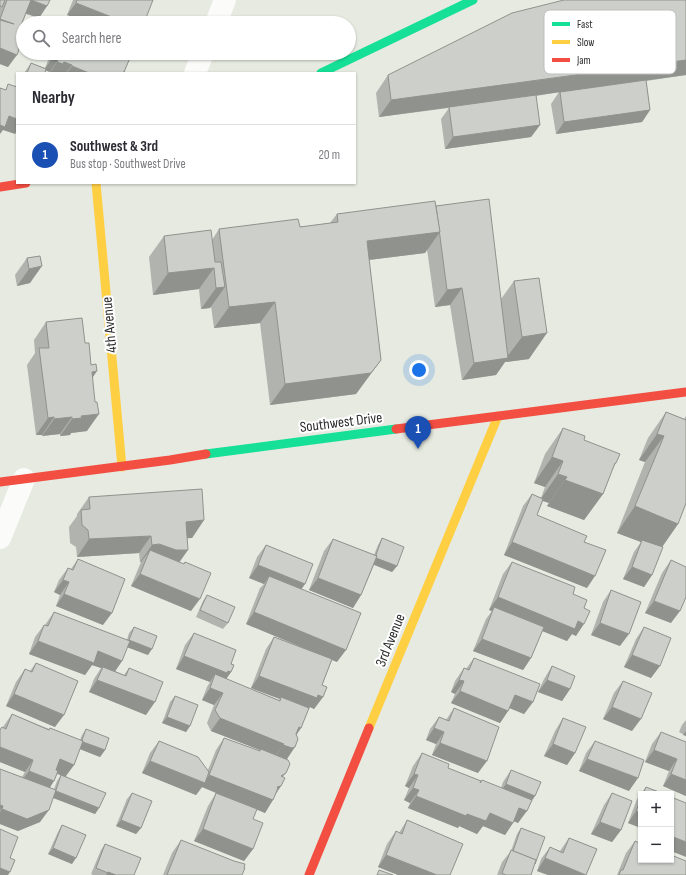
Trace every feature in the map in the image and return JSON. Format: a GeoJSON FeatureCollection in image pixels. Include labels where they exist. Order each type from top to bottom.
{"type":"FeatureCollection","features":[{"type":"Feature","properties":{"kind":"street"},"geometry":{"type":"LineString","coordinates":[[219,16],[225,0]]}},
{"type":"Feature","properties":{"kind":"street"},"geometry":{"type":"LineString","coordinates":[[356,57],[473,0]]}},
{"type":"Feature","properties":{"kind":"street"},"geometry":{"type":"LineString","coordinates":[[195,72],[201,60]]}},
{"type":"Feature","properties":{"kind":"street"},"geometry":{"type":"LineString","coordinates":[[324,72],[349,60]]}},
{"type":"Feature","properties":{"kind":"street"},"geometry":{"type":"LineString","coordinates":[[0,187],[20,184]]}},
{"type":"Feature","properties":{"kind":"street","name":"4th Avenue"},"geometry":{"type":"LineString","coordinates":[[96,184],[122,467]]}},
{"type":"Feature","properties":{"kind":"street","name":"Southwest Drive"},"geometry":{"type":"LineString","coordinates":[[0,482],[122,467],[187,456],[686,392]]}},
{"type":"Feature","properties":{"kind":"street","name":"3rd Avenue"},"geometry":{"type":"LineString","coordinates":[[309,875],[498,416]]}},
{"type":"Feature","properties":{"kind":"street"},"geometry":{"type":"LineString","coordinates":[[0,538],[24,479]]}},
{"type":"Feature","properties":{"kind":"building"},"geometry":{"type":"Polygon","coordinates":[[[0,0],[5,0],[2,7],[0,6],[0,0]]]}},
{"type":"Feature","properties":{"kind":"building"},"geometry":{"type":"Polygon","coordinates":[[[7,0],[31,0],[25,16],[16,16],[16,55],[0,48],[0,20],[14,24],[0,19],[7,0]]]}},
{"type":"Feature","properties":{"kind":"building"},"geometry":{"type":"Polygon","coordinates":[[[31,0],[50,0],[47,6],[31,0]]]}},
{"type":"Feature","properties":{"kind":"building"},"geometry":{"type":"Polygon","coordinates":[[[77,0],[153,0],[147,16],[109,16],[76,3],[77,0]]]}},
{"type":"Feature","properties":{"kind":"building"},"geometry":{"type":"Polygon","coordinates":[[[564,0],[686,0],[686,60],[676,61],[676,10],[544,10],[544,74],[583,74],[391,100],[388,75],[512,13],[564,0]]]}},
{"type":"Feature","properties":{"kind":"building"},"geometry":{"type":"Polygon","coordinates":[[[58,60],[129,60],[124,72],[87,72],[64,62],[63,64],[57,62],[58,60]]]}},
{"type":"Feature","properties":{"kind":"building"},"geometry":{"type":"Polygon","coordinates":[[[31,63],[46,69],[45,72],[27,72],[31,63]]]}},
{"type":"Feature","properties":{"kind":"building"},"geometry":{"type":"Polygon","coordinates":[[[646,80],[650,110],[564,122],[560,92],[646,80]]]}},
{"type":"Feature","properties":{"kind":"building"},"geometry":{"type":"Polygon","coordinates":[[[8,84],[16,87],[16,119],[9,116],[5,127],[0,125],[0,88],[6,90],[8,84]]]}},
{"type":"Feature","properties":{"kind":"building"},"geometry":{"type":"Polygon","coordinates":[[[536,95],[540,125],[453,137],[449,107],[536,95]]]}},
{"type":"Feature","properties":{"kind":"building"},"geometry":{"type":"Polygon","coordinates":[[[489,199],[508,358],[474,363],[462,288],[447,290],[436,206],[489,199]]]}},
{"type":"Feature","properties":{"kind":"building"},"geometry":{"type":"Polygon","coordinates":[[[435,201],[440,232],[367,241],[381,360],[371,373],[285,384],[275,302],[229,307],[219,229],[298,219],[300,227],[338,222],[337,214],[435,201]]]}},
{"type":"Feature","properties":{"kind":"building"},"geometry":{"type":"Polygon","coordinates":[[[211,230],[215,262],[221,262],[225,287],[216,288],[214,268],[168,273],[164,236],[211,230]]]}},
{"type":"Feature","properties":{"kind":"building"},"geometry":{"type":"Polygon","coordinates":[[[40,256],[42,266],[29,269],[27,258],[40,256]]]}},
{"type":"Feature","properties":{"kind":"building"},"geometry":{"type":"Polygon","coordinates":[[[539,278],[547,333],[522,337],[514,281],[539,278]]]}},
{"type":"Feature","properties":{"kind":"building"},"geometry":{"type":"Polygon","coordinates":[[[82,318],[85,343],[89,343],[91,365],[96,364],[97,371],[92,372],[95,402],[97,402],[99,414],[81,416],[82,418],[72,419],[72,417],[54,419],[54,417],[48,418],[39,348],[49,348],[46,322],[82,318]]]}},
{"type":"Feature","properties":{"kind":"building"},"geometry":{"type":"Polygon","coordinates":[[[666,412],[686,420],[686,503],[678,524],[635,506],[664,436],[657,434],[666,412]]]}},
{"type":"Feature","properties":{"kind":"building"},"geometry":{"type":"Polygon","coordinates":[[[563,428],[585,436],[584,440],[620,454],[603,494],[565,480],[567,477],[558,474],[563,461],[552,457],[563,428]]]}},
{"type":"Feature","properties":{"kind":"building"},"geometry":{"type":"Polygon","coordinates":[[[202,489],[204,520],[186,522],[188,550],[176,550],[159,544],[152,545],[151,536],[89,539],[88,530],[82,525],[81,510],[90,509],[89,497],[202,489]]]}},
{"type":"Feature","properties":{"kind":"building"},"geometry":{"type":"Polygon","coordinates":[[[532,494],[543,499],[537,515],[587,536],[584,542],[606,550],[595,576],[512,542],[532,494]]]}},
{"type":"Feature","properties":{"kind":"building"},"geometry":{"type":"Polygon","coordinates":[[[382,538],[404,547],[397,566],[376,558],[382,538]]]}},
{"type":"Feature","properties":{"kind":"building"},"geometry":{"type":"Polygon","coordinates":[[[333,539],[377,556],[361,595],[318,578],[333,539]]]}},
{"type":"Feature","properties":{"kind":"building"},"geometry":{"type":"Polygon","coordinates":[[[642,540],[663,547],[652,575],[632,567],[642,540]]]}},
{"type":"Feature","properties":{"kind":"building"},"geometry":{"type":"Polygon","coordinates":[[[266,545],[313,564],[305,584],[258,565],[266,545]]]}},
{"type":"Feature","properties":{"kind":"building"},"geometry":{"type":"Polygon","coordinates":[[[150,550],[211,573],[200,599],[140,574],[150,550]]]}},
{"type":"Feature","properties":{"kind":"building"},"geometry":{"type":"Polygon","coordinates":[[[78,559],[125,579],[112,613],[64,594],[69,582],[63,580],[68,568],[73,570],[78,559]]]}},
{"type":"Feature","properties":{"kind":"building"},"geometry":{"type":"Polygon","coordinates":[[[671,560],[686,567],[686,597],[680,611],[654,601],[671,560]]]}},
{"type":"Feature","properties":{"kind":"building"},"geometry":{"type":"Polygon","coordinates":[[[512,562],[575,587],[573,594],[587,600],[584,608],[590,611],[584,624],[578,621],[575,629],[498,597],[512,562]]]}},
{"type":"Feature","properties":{"kind":"building"},"geometry":{"type":"Polygon","coordinates":[[[269,576],[361,613],[346,650],[254,612],[269,576]]]}},
{"type":"Feature","properties":{"kind":"building"},"geometry":{"type":"Polygon","coordinates":[[[611,590],[641,602],[629,634],[600,623],[611,590]]]}},
{"type":"Feature","properties":{"kind":"building"},"geometry":{"type":"Polygon","coordinates":[[[207,595],[235,607],[228,623],[200,610],[207,595]]]}},
{"type":"Feature","properties":{"kind":"building"},"geometry":{"type":"Polygon","coordinates":[[[494,607],[544,627],[531,658],[482,639],[494,607]]]}},
{"type":"Feature","properties":{"kind":"building"},"geometry":{"type":"Polygon","coordinates":[[[54,612],[130,641],[122,661],[98,651],[94,663],[38,641],[44,625],[48,626],[54,612]]]}},
{"type":"Feature","properties":{"kind":"building"},"geometry":{"type":"Polygon","coordinates":[[[134,627],[157,636],[152,649],[129,640],[134,627]]]}},
{"type":"Feature","properties":{"kind":"building"},"geometry":{"type":"Polygon","coordinates":[[[644,627],[671,638],[660,666],[632,655],[644,627]]]}},
{"type":"Feature","properties":{"kind":"building"},"geometry":{"type":"Polygon","coordinates":[[[194,633],[236,650],[231,664],[234,665],[231,672],[228,671],[227,673],[184,656],[194,633]]]}},
{"type":"Feature","properties":{"kind":"building"},"geometry":{"type":"Polygon","coordinates":[[[274,637],[332,659],[322,685],[327,687],[323,697],[318,695],[317,698],[259,676],[274,637]]]}},
{"type":"Feature","properties":{"kind":"building"},"geometry":{"type":"Polygon","coordinates":[[[474,658],[540,684],[533,702],[515,695],[508,711],[460,691],[464,681],[459,680],[464,668],[469,670],[474,658]]]}},
{"type":"Feature","properties":{"kind":"building"},"geometry":{"type":"Polygon","coordinates":[[[36,663],[78,681],[64,715],[14,694],[25,669],[32,672],[36,663]]]}},
{"type":"Feature","properties":{"kind":"building"},"geometry":{"type":"Polygon","coordinates":[[[552,666],[575,676],[570,689],[547,680],[552,666]]]}},
{"type":"Feature","properties":{"kind":"building"},"geometry":{"type":"Polygon","coordinates":[[[103,667],[126,676],[129,668],[163,682],[155,702],[97,680],[103,667]]]}},
{"type":"Feature","properties":{"kind":"building"},"geometry":{"type":"Polygon","coordinates":[[[215,674],[280,701],[281,697],[309,708],[301,728],[299,727],[296,734],[298,739],[295,747],[292,748],[283,745],[284,744],[220,718],[215,710],[223,693],[210,688],[215,674]]]}},
{"type":"Feature","properties":{"kind":"building"},"geometry":{"type":"Polygon","coordinates":[[[623,681],[652,693],[641,719],[612,707],[623,681]]]}},
{"type":"Feature","properties":{"kind":"building"},"geometry":{"type":"Polygon","coordinates":[[[175,696],[198,705],[190,726],[167,717],[175,696]]]}},
{"type":"Feature","properties":{"kind":"building"},"geometry":{"type":"Polygon","coordinates":[[[454,708],[499,727],[487,761],[440,743],[444,732],[434,728],[439,717],[449,721],[454,708]]]}},
{"type":"Feature","properties":{"kind":"building"},"geometry":{"type":"Polygon","coordinates":[[[12,714],[49,730],[50,728],[83,741],[74,765],[60,759],[56,770],[58,771],[54,781],[29,771],[33,760],[0,747],[0,730],[2,727],[6,729],[12,714]]]}},
{"type":"Feature","properties":{"kind":"building"},"geometry":{"type":"Polygon","coordinates":[[[563,718],[586,727],[575,753],[553,744],[563,718]]]}},
{"type":"Feature","properties":{"kind":"building"},"geometry":{"type":"Polygon","coordinates":[[[86,729],[109,738],[105,750],[83,742],[82,740],[86,729]]]}},
{"type":"Feature","properties":{"kind":"building"},"geometry":{"type":"Polygon","coordinates":[[[661,732],[686,742],[686,780],[671,774],[677,759],[654,750],[661,732]]]}},
{"type":"Feature","properties":{"kind":"building"},"geometry":{"type":"Polygon","coordinates":[[[224,738],[260,751],[261,749],[288,760],[290,764],[286,773],[281,776],[285,778],[281,786],[277,787],[278,788],[273,800],[209,775],[224,738]]]}},
{"type":"Feature","properties":{"kind":"building"},"geometry":{"type":"Polygon","coordinates":[[[159,741],[198,757],[209,772],[205,783],[150,761],[159,741]]]}},
{"type":"Feature","properties":{"kind":"building"},"geometry":{"type":"Polygon","coordinates":[[[595,741],[644,760],[638,778],[587,759],[595,741]]]}},
{"type":"Feature","properties":{"kind":"building"},"geometry":{"type":"Polygon","coordinates":[[[422,753],[449,764],[448,768],[481,781],[480,783],[482,780],[532,800],[527,811],[519,808],[513,823],[490,813],[486,821],[467,814],[466,816],[416,796],[419,790],[413,788],[418,775],[414,774],[422,753]]]}},
{"type":"Feature","properties":{"kind":"building"},"geometry":{"type":"Polygon","coordinates":[[[0,769],[56,790],[49,810],[27,819],[2,809],[3,806],[0,805],[0,769]]]}},
{"type":"Feature","properties":{"kind":"building"},"geometry":{"type":"Polygon","coordinates":[[[511,770],[541,782],[535,796],[506,784],[511,770]]]}},
{"type":"Feature","properties":{"kind":"building"},"geometry":{"type":"Polygon","coordinates":[[[61,775],[106,793],[99,808],[56,791],[61,775]]]}},
{"type":"Feature","properties":{"kind":"building"},"geometry":{"type":"Polygon","coordinates":[[[646,787],[656,791],[644,791],[646,787]]]}},
{"type":"Feature","properties":{"kind":"building"},"geometry":{"type":"Polygon","coordinates":[[[132,793],[152,801],[141,828],[121,820],[132,793]]]}},
{"type":"Feature","properties":{"kind":"building"},"geometry":{"type":"Polygon","coordinates":[[[216,793],[257,809],[253,819],[263,823],[253,849],[203,829],[216,793]]]}},
{"type":"Feature","properties":{"kind":"building"},"geometry":{"type":"Polygon","coordinates":[[[612,793],[632,801],[621,830],[600,822],[612,793]]]}},
{"type":"Feature","properties":{"kind":"building"},"geometry":{"type":"Polygon","coordinates":[[[674,798],[686,803],[686,842],[674,837],[674,798]]]}},
{"type":"Feature","properties":{"kind":"building"},"geometry":{"type":"Polygon","coordinates":[[[407,820],[463,844],[450,875],[437,875],[386,855],[396,831],[402,834],[407,820]]]}},
{"type":"Feature","properties":{"kind":"building"},"geometry":{"type":"Polygon","coordinates":[[[62,825],[86,835],[76,858],[53,848],[62,825]]]}},
{"type":"Feature","properties":{"kind":"building"},"geometry":{"type":"Polygon","coordinates":[[[521,828],[545,837],[535,864],[536,860],[513,851],[521,828]]]}},
{"type":"Feature","properties":{"kind":"building"},"geometry":{"type":"Polygon","coordinates":[[[0,829],[18,837],[10,858],[15,860],[10,872],[0,868],[0,829]]]}},
{"type":"Feature","properties":{"kind":"building"},"geometry":{"type":"Polygon","coordinates":[[[569,838],[597,849],[586,875],[545,858],[550,847],[563,853],[569,838]]]}},
{"type":"Feature","properties":{"kind":"building"},"geometry":{"type":"Polygon","coordinates":[[[181,840],[245,864],[242,875],[167,875],[181,840]]]}},
{"type":"Feature","properties":{"kind":"building"},"geometry":{"type":"Polygon","coordinates":[[[635,841],[638,842],[638,863],[674,863],[674,856],[686,861],[686,875],[619,875],[621,870],[623,870],[635,841]]]}},
{"type":"Feature","properties":{"kind":"building"},"geometry":{"type":"Polygon","coordinates":[[[105,844],[141,858],[134,875],[116,875],[96,868],[105,844]]]}},
{"type":"Feature","properties":{"kind":"building"},"geometry":{"type":"Polygon","coordinates":[[[511,850],[536,860],[531,875],[506,875],[502,873],[511,850]]]}},
{"type":"Feature","properties":{"kind":"building"},"geometry":{"type":"Polygon","coordinates":[[[379,870],[393,875],[377,875],[379,870]]]}},
{"type":"Feature","properties":{"kind":"traffic: fast"},"geometry":{"type":"LineString","coordinates":[[356,56],[473,0]]}},
{"type":"Feature","properties":{"kind":"traffic: fast"},"geometry":{"type":"LineString","coordinates":[[323,72],[348,60]]}},
{"type":"Feature","properties":{"kind":"traffic: fast"},"geometry":{"type":"LineString","coordinates":[[206,454],[396,429]]}},
{"type":"Feature","properties":{"kind":"traffic: slow"},"geometry":{"type":"LineString","coordinates":[[96,184],[122,467]]}},
{"type":"Feature","properties":{"kind":"traffic: slow"},"geometry":{"type":"LineString","coordinates":[[369,728],[498,416]]}},
{"type":"Feature","properties":{"kind":"traffic: jam"},"geometry":{"type":"LineString","coordinates":[[0,187],[20,184]]}},
{"type":"Feature","properties":{"kind":"traffic: jam"},"geometry":{"type":"LineString","coordinates":[[396,429],[686,392]]}},
{"type":"Feature","properties":{"kind":"traffic: jam"},"geometry":{"type":"LineString","coordinates":[[0,482],[206,454]]}},
{"type":"Feature","properties":{"kind":"traffic: jam"},"geometry":{"type":"LineString","coordinates":[[309,875],[369,728]]}},
{"type":"Feature","properties":{"kind":"place","name":"Southwest & 3rd"},"geometry":{"type":"Point","coordinates":[418,449]}}]}
